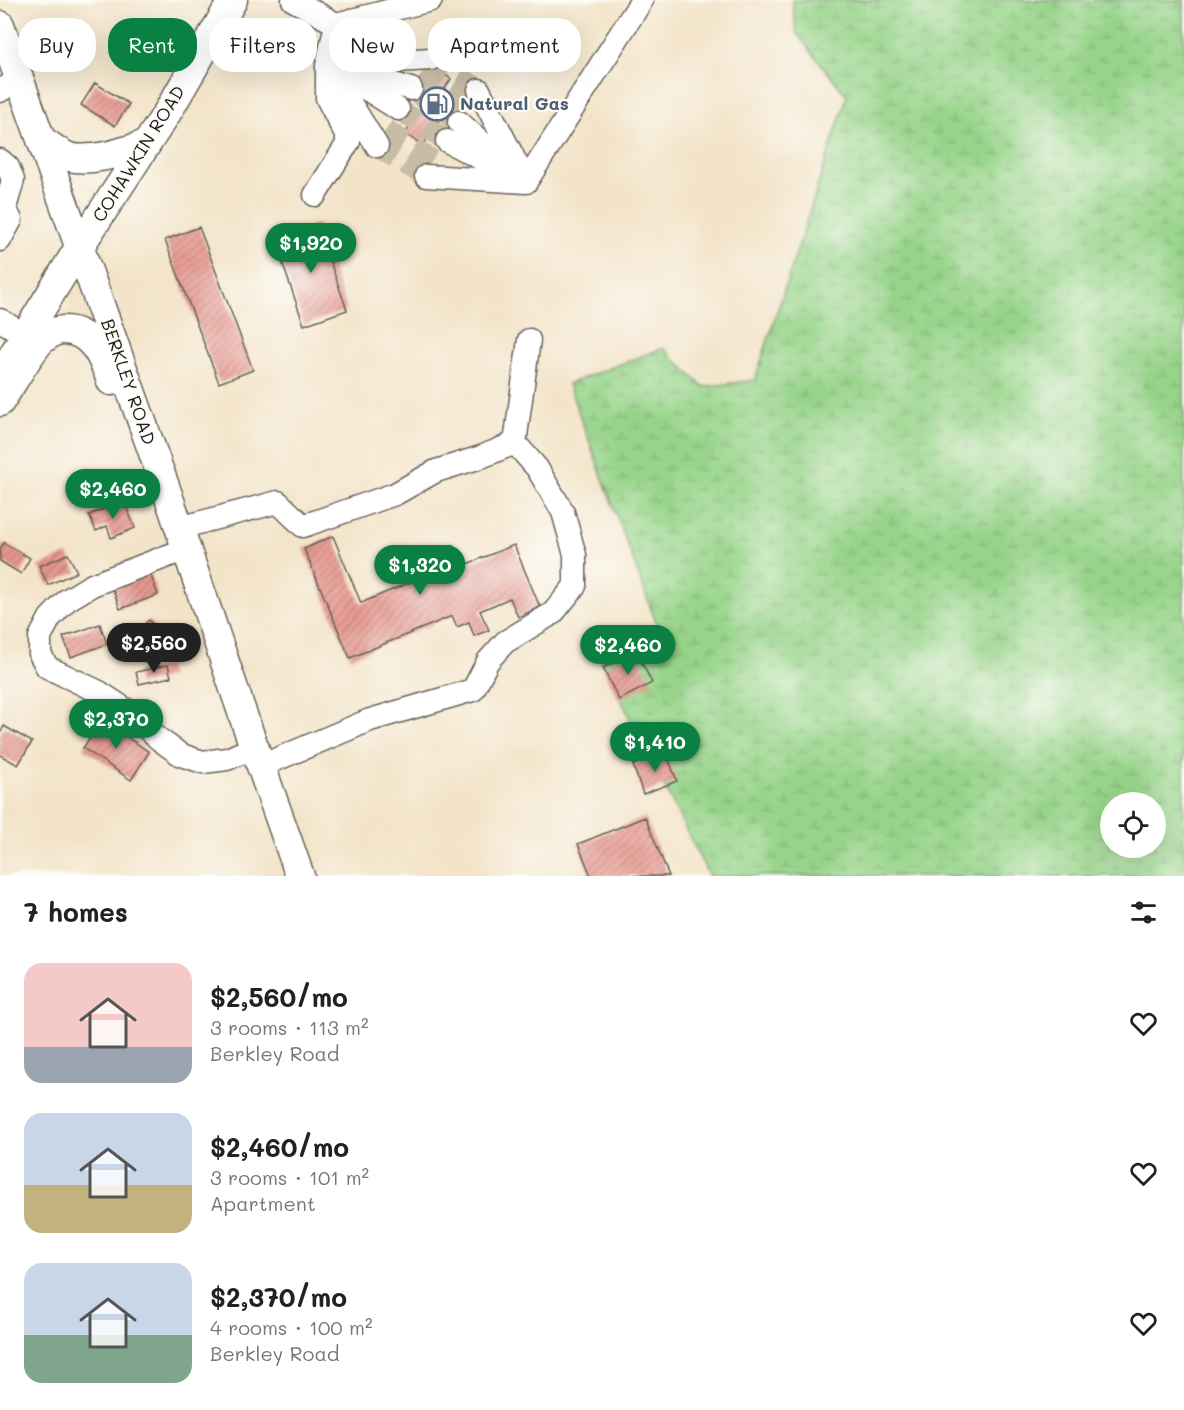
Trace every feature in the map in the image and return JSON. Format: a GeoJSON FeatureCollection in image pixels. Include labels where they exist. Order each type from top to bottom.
{"type":"FeatureCollection","features":[{"type":"Feature","properties":{"kind":"main road","name":"COHAWKIN ROAD"},"geometry":{"type":"LineString","coordinates":[[1,391],[33,338],[80,246],[147,144],[233,0]]}},
{"type":"Feature","properties":{"kind":"main road","name":"BERKLEY ROAD"},"geometry":{"type":"LineString","coordinates":[[0,25],[10,85],[41,140],[80,246],[300,876]]}},
{"type":"Feature","properties":{"kind":"main road"},"geometry":{"type":"LineString","coordinates":[[41,140],[67,157],[84,159],[119,153],[147,144]]}},
{"type":"Feature","properties":{"kind":"main road"},"geometry":{"type":"LineString","coordinates":[[33,338],[57,330],[71,330],[84,335],[96,349],[110,376],[139,460],[168,497]]}},
{"type":"Feature","properties":{"kind":"lane"},"geometry":{"type":"LineString","coordinates":[[293,0],[329,20]]}},
{"type":"Feature","properties":{"kind":"lane"},"geometry":{"type":"LineString","coordinates":[[360,18],[431,0]]}},
{"type":"Feature","properties":{"kind":"lane"},"geometry":{"type":"LineString","coordinates":[[526,182],[642,0]]}},
{"type":"Feature","properties":{"kind":"lane"},"geometry":{"type":"LineString","coordinates":[[315,195],[349,141],[327,98],[329,55]]}},
{"type":"Feature","properties":{"kind":"lane"},"geometry":{"type":"LineString","coordinates":[[327,64],[421,74],[327,64]]}},
{"type":"Feature","properties":{"kind":"lane"},"geometry":{"type":"LineString","coordinates":[[327,64],[398,109]]}},
{"type":"Feature","properties":{"kind":"lane"},"geometry":{"type":"LineString","coordinates":[[327,64],[381,138]]}},
{"type":"Feature","properties":{"kind":"lane"},"geometry":{"type":"LineString","coordinates":[[526,182],[464,115],[526,182]]}},
{"type":"Feature","properties":{"kind":"lane"},"geometry":{"type":"LineString","coordinates":[[0,160],[8,167],[13,180],[3,206],[11,220],[0,240]]}},
{"type":"Feature","properties":{"kind":"lane"},"geometry":{"type":"LineString","coordinates":[[430,169],[526,182]]}},
{"type":"Feature","properties":{"kind":"lane"},"geometry":{"type":"LineString","coordinates":[[0,320],[33,338]]}},
{"type":"Feature","properties":{"kind":"lane"},"geometry":{"type":"LineString","coordinates":[[514,442],[436,471],[395,494],[303,526],[278,502],[183,538],[92,585],[68,600],[50,618],[45,627],[40,637],[39,654],[47,667],[99,692],[125,709],[181,755],[203,762],[258,756],[474,690],[488,661],[505,642],[553,613],[575,586],[575,555],[563,513],[537,468],[514,442],[529,340]]}},
{"type":"Feature","properties":{"kind":"green space"},"geometry":{"type":"Polygon","coordinates":[[[792,0],[1184,0],[1184,876],[709,876],[599,656],[660,633],[568,384],[663,348],[703,387],[755,380],[847,96],[797,34],[792,0]]]}},
{"type":"Feature","properties":{"kind":"building"},"geometry":{"type":"Polygon","coordinates":[[[444,74],[451,79],[444,90],[454,97],[423,145],[405,134],[444,74]]]}},
{"type":"Feature","properties":{"kind":"building"},"geometry":{"type":"Polygon","coordinates":[[[95,83],[129,104],[115,126],[81,105],[95,83]]]}},
{"type":"Feature","properties":{"kind":"building"},"geometry":{"type":"Polygon","coordinates":[[[317,224],[347,310],[304,325],[274,239],[317,224]]]}},
{"type":"Feature","properties":{"kind":"building"},"geometry":{"type":"Polygon","coordinates":[[[199,227],[253,370],[219,383],[165,240],[199,227]]]}},
{"type":"Feature","properties":{"kind":"building"},"geometry":{"type":"Polygon","coordinates":[[[124,501],[135,528],[111,538],[107,526],[96,531],[89,515],[124,501]]]}},
{"type":"Feature","properties":{"kind":"building"},"geometry":{"type":"Polygon","coordinates":[[[333,536],[361,603],[437,571],[430,554],[453,545],[462,566],[514,545],[540,607],[518,617],[510,598],[480,611],[489,630],[474,636],[469,622],[457,627],[452,616],[350,658],[304,549],[333,536]]]}},
{"type":"Feature","properties":{"kind":"building"},"geometry":{"type":"Polygon","coordinates":[[[4,543],[30,558],[21,574],[0,561],[0,549],[4,543]]]}},
{"type":"Feature","properties":{"kind":"building"},"geometry":{"type":"Polygon","coordinates":[[[68,554],[77,572],[48,585],[39,566],[68,554]]]}},
{"type":"Feature","properties":{"kind":"building"},"geometry":{"type":"Polygon","coordinates":[[[149,570],[158,595],[120,609],[111,584],[149,570]]]}},
{"type":"Feature","properties":{"kind":"building"},"geometry":{"type":"Polygon","coordinates":[[[149,620],[164,637],[154,646],[147,639],[151,635],[143,625],[149,620]]]}},
{"type":"Feature","properties":{"kind":"building"},"geometry":{"type":"Polygon","coordinates":[[[100,624],[107,644],[71,657],[63,637],[100,624]]]}},
{"type":"Feature","properties":{"kind":"building"},"geometry":{"type":"Polygon","coordinates":[[[636,651],[652,683],[619,700],[603,668],[636,651]]]}},
{"type":"Feature","properties":{"kind":"building"},"geometry":{"type":"Polygon","coordinates":[[[168,665],[171,677],[139,684],[136,672],[168,665]]]}},
{"type":"Feature","properties":{"kind":"building"},"geometry":{"type":"Polygon","coordinates":[[[102,720],[149,752],[131,780],[83,748],[102,720]]]}},
{"type":"Feature","properties":{"kind":"building"},"geometry":{"type":"Polygon","coordinates":[[[4,726],[32,742],[18,765],[0,755],[0,734],[4,726]]]}},
{"type":"Feature","properties":{"kind":"building"},"geometry":{"type":"Polygon","coordinates":[[[666,753],[677,781],[643,794],[633,765],[666,753]]]}},
{"type":"Feature","properties":{"kind":"building"},"geometry":{"type":"Polygon","coordinates":[[[645,817],[669,876],[591,876],[578,844],[645,817]]]}},
{"type":"Feature","properties":{"kind":"tunnel"},"geometry":{"type":"LineString","coordinates":[[451,72],[479,90]]}},
{"type":"Feature","properties":{"kind":"tunnel"},"geometry":{"type":"LineString","coordinates":[[422,73],[470,106]]}},
{"type":"Feature","properties":{"kind":"tunnel"},"geometry":{"type":"LineString","coordinates":[[411,89],[459,122]]}},
{"type":"Feature","properties":{"kind":"tunnel"},"geometry":{"type":"LineString","coordinates":[[398,109],[447,141]]}},
{"type":"Feature","properties":{"kind":"tunnel"},"geometry":{"type":"LineString","coordinates":[[386,130],[434,162]]}},
{"type":"Feature","properties":{"kind":"tunnel"},"geometry":{"type":"LineString","coordinates":[[377,146],[426,176]]}},
{"type":"Feature","properties":{"kind":"place","name":"Natural Gas"},"geometry":{"type":"Point","coordinates":[437,104]}}]}
